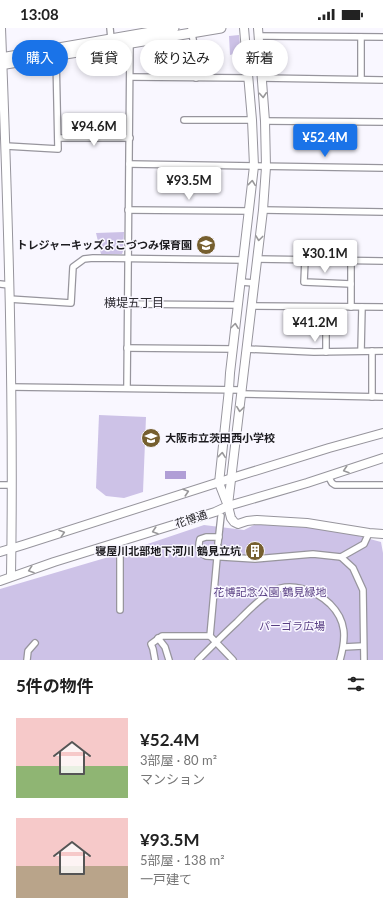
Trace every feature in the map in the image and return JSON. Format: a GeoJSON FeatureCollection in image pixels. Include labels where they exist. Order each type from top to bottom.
{"type":"FeatureCollection","features":[{"type":"Feature","properties":{"kind":"main road"},"geometry":{"type":"LineString","coordinates":[[130,40],[174,28]]}},
{"type":"Feature","properties":{"kind":"main road"},"geometry":{"type":"LineString","coordinates":[[1,61],[111,39],[130,40],[191,30],[221,28]]}},
{"type":"Feature","properties":{"kind":"main road"},"geometry":{"type":"LineString","coordinates":[[1,61],[12,60]]}},
{"type":"Feature","properties":{"kind":"street"},"geometry":{"type":"LineString","coordinates":[[1,28],[1,61],[6,146],[12,387],[11,576]]}},
{"type":"Feature","properties":{"kind":"street"},"geometry":{"type":"LineString","coordinates":[[110,28],[111,39]]}},
{"type":"Feature","properties":{"kind":"street"},"geometry":{"type":"LineString","coordinates":[[244,28],[252,120],[254,166],[219,482],[228,506],[229,514],[232,520],[238,524],[257,520],[307,523],[383,534]]}},
{"type":"Feature","properties":{"kind":"street"},"geometry":{"type":"LineString","coordinates":[[191,30],[196,56],[196,78]]}},
{"type":"Feature","properties":{"kind":"street"},"geometry":{"type":"LineString","coordinates":[[228,506],[263,210],[266,167],[265,121],[258,32],[383,37]]}},
{"type":"Feature","properties":{"kind":"street"},"geometry":{"type":"LineString","coordinates":[[361,36],[361,79]]}},
{"type":"Feature","properties":{"kind":"street"},"geometry":{"type":"LineString","coordinates":[[6,146],[58,149],[56,76]]}},
{"type":"Feature","properties":{"kind":"street"},"geometry":{"type":"LineString","coordinates":[[127,388],[130,77],[248,78]]}},
{"type":"Feature","properties":{"kind":"street"},"geometry":{"type":"LineString","coordinates":[[262,78],[383,80]]}},
{"type":"Feature","properties":{"kind":"street"},"geometry":{"type":"LineString","coordinates":[[184,120],[252,120]]}},
{"type":"Feature","properties":{"kind":"street"},"geometry":{"type":"LineString","coordinates":[[265,121],[383,122]]}},
{"type":"Feature","properties":{"kind":"street"},"geometry":{"type":"LineString","coordinates":[[58,138],[130,138]]}},
{"type":"Feature","properties":{"kind":"street"},"geometry":{"type":"LineString","coordinates":[[129,164],[383,168]]}},
{"type":"Feature","properties":{"kind":"street"},"geometry":{"type":"LineString","coordinates":[[128,210],[249,211]]}},
{"type":"Feature","properties":{"kind":"street"},"geometry":{"type":"LineString","coordinates":[[263,210],[383,212]]}},
{"type":"Feature","properties":{"kind":"street"},"geometry":{"type":"LineString","coordinates":[[9,298],[71,303],[73,267],[84,259],[128,257],[243,260]]}},
{"type":"Feature","properties":{"kind":"street"},"geometry":{"type":"LineString","coordinates":[[257,259],[383,261]]}},
{"type":"Feature","properties":{"kind":"street"},"geometry":{"type":"LineString","coordinates":[[305,260],[304,282],[351,284]]}},
{"type":"Feature","properties":{"kind":"street"},"geometry":{"type":"LineString","coordinates":[[351,260],[351,307]]}},
{"type":"Feature","properties":{"kind":"street"},"geometry":{"type":"LineString","coordinates":[[241,282],[254,283]]}},
{"type":"Feature","properties":{"kind":"street"},"geometry":{"type":"LineString","coordinates":[[0,284],[9,285]]}},
{"type":"Feature","properties":{"kind":"street"},"geometry":{"type":"LineString","coordinates":[[127,304],[238,305]]}},
{"type":"Feature","properties":{"kind":"street"},"geometry":{"type":"LineString","coordinates":[[252,306],[383,307]]}},
{"type":"Feature","properties":{"kind":"street"},"geometry":{"type":"LineString","coordinates":[[326,307],[326,352]]}},
{"type":"Feature","properties":{"kind":"street"},"geometry":{"type":"LineString","coordinates":[[361,351],[362,307]]}},
{"type":"Feature","properties":{"kind":"street"},"geometry":{"type":"LineString","coordinates":[[127,348],[233,349]]}},
{"type":"Feature","properties":{"kind":"street"},"geometry":{"type":"LineString","coordinates":[[246,349],[326,352],[383,351]]}},
{"type":"Feature","properties":{"kind":"street"},"geometry":{"type":"LineString","coordinates":[[372,351],[372,397]]}},
{"type":"Feature","properties":{"kind":"street"},"geometry":{"type":"LineString","coordinates":[[12,387],[230,389],[242,392],[383,397]]}},
{"type":"Feature","properties":{"kind":"street"},"geometry":{"type":"LineString","coordinates":[[0,552],[219,482],[330,448],[383,434]]}},
{"type":"Feature","properties":{"kind":"street","name":"花博通"},"geometry":{"type":"LineString","coordinates":[[0,581],[11,576],[215,512],[228,506],[383,458]]}},
{"type":"Feature","properties":{"kind":"street"},"geometry":{"type":"LineString","coordinates":[[328,476],[335,485],[383,485]]}},
{"type":"Feature","properties":{"kind":"street"},"geometry":{"type":"LineString","coordinates":[[0,485],[12,485]]}},
{"type":"Feature","properties":{"kind":"street"},"geometry":{"type":"LineString","coordinates":[[210,636],[221,516]]}},
{"type":"Feature","properties":{"kind":"street"},"geometry":{"type":"LineString","coordinates":[[218,542],[203,538],[200,539],[199,547],[201,553],[203,555],[217,558],[255,559],[313,554],[341,557],[364,544],[369,533]]}},
{"type":"Feature","properties":{"kind":"street"},"geometry":{"type":"LineString","coordinates":[[120,549],[120,610]]}},
{"type":"Feature","properties":{"kind":"street"},"geometry":{"type":"LineString","coordinates":[[341,557],[353,568],[363,590],[364,660]]}},
{"type":"Feature","properties":{"kind":"street"},"geometry":{"type":"LineString","coordinates":[[198,660],[259,600],[272,591],[284,588],[304,588],[323,597],[334,608],[341,620],[344,633],[344,647],[340,660]]}},
{"type":"Feature","properties":{"kind":"street"},"geometry":{"type":"LineString","coordinates":[[155,660],[151,644],[162,636],[210,636],[233,660]]}},
{"type":"Feature","properties":{"kind":"street"},"geometry":{"type":"LineString","coordinates":[[158,638],[165,647],[169,660]]}},
{"type":"Feature","properties":{"kind":"street"},"geometry":{"type":"LineString","coordinates":[[27,660],[28,650],[35,643]]}},
{"type":"Feature","properties":{"kind":"street"},"geometry":{"type":"LineString","coordinates":[[344,647],[363,646]]}},
{"type":"Feature","properties":{"kind":"green space"},"geometry":{"type":"Polygon","coordinates":[[[239,35],[240,40],[232,40],[232,54],[230,55],[229,36],[239,35]]]}},
{"type":"Feature","properties":{"kind":"green space"},"geometry":{"type":"Polygon","coordinates":[[[124,232],[122,254],[101,254],[96,233],[124,232]]]}},
{"type":"Feature","properties":{"kind":"green space"},"geometry":{"type":"Polygon","coordinates":[[[99,415],[146,417],[143,492],[124,498],[106,496],[96,488],[99,415]]]}},
{"type":"Feature","properties":{"kind":"green space","name":"花博記念公園 鶴見緑地"},"geometry":{"type":"Polygon","coordinates":[[[256,524],[315,528],[355,535],[381,542],[383,553],[383,660],[0,660],[0,589],[112,556],[204,525],[244,530],[256,524]]]}},
{"type":"Feature","properties":{"kind":"shaded area"},"geometry":{"type":"Polygon","coordinates":[[[165,471],[186,471],[186,479],[165,479],[165,471]]]}},
{"type":"Feature","properties":{"kind":"place","name":"トレジャーキッズよこづつみ保育園"},"geometry":{"type":"Point","coordinates":[206,245]}},
{"type":"Feature","properties":{"kind":"place","name":"大阪市立茨田西小学校"},"geometry":{"type":"Point","coordinates":[151,438]}},
{"type":"Feature","properties":{"kind":"place","name":"寝屋川北部地下河川 鶴見立坑"},"geometry":{"type":"Point","coordinates":[255,551]}},
{"type":"Feature","properties":{"kind":"district","name":"横堤五丁目"},"geometry":{"type":"Point","coordinates":[134,303]}},
{"type":"Feature","properties":{"kind":"park label","name":"パーゴラ広場"},"geometry":{"type":"Point","coordinates":[292,626]}}]}
